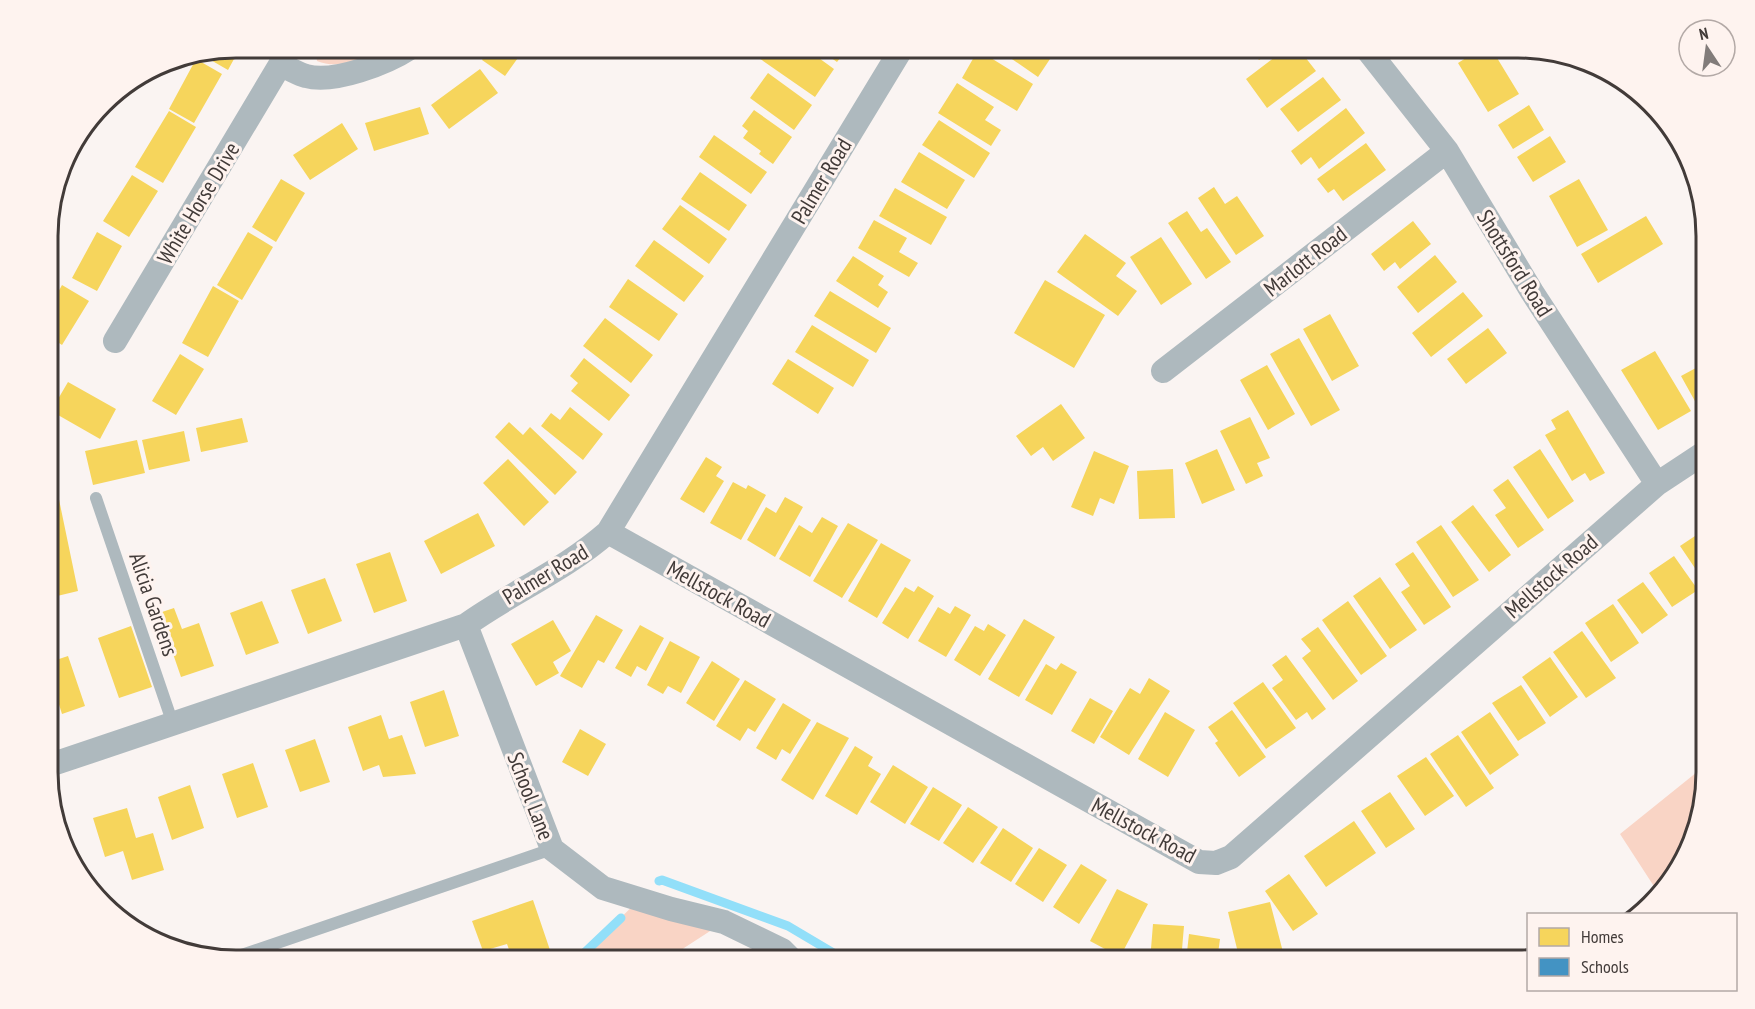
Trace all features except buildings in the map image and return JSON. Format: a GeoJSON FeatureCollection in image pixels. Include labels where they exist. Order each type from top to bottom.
{"type":"FeatureCollection","features":[{"type":"Feature","properties":{"kind":"street","name":"Palmer Road"},"geometry":{"type":"LineString","coordinates":[[58,762],[466,625],[502,599],[585,553],[608,532],[896,58]]}},
{"type":"Feature","properties":{"kind":"street","name":"Shottsford Road"},"geometry":{"type":"LineString","coordinates":[[1374,58],[1447,151],[1532,292],[1657,484]]}},
{"type":"Feature","properties":{"kind":"street","name":"White Horse Drive"},"geometry":{"type":"LineString","coordinates":[[116,341],[282,59]]}},
{"type":"Feature","properties":{"kind":"street","name":"White Horse Drive"},"geometry":{"type":"LineString","coordinates":[[287,59],[308,77],[328,76],[372,67],[392,59]]}},
{"type":"Feature","properties":{"kind":"street","name":"Marlott Road"},"geometry":{"type":"LineString","coordinates":[[1163,371],[1447,151]]}},
{"type":"Feature","properties":{"kind":"street","name":"Mellstock Road"},"geometry":{"type":"LineString","coordinates":[[608,532],[1199,862],[1216,863],[1231,857],[1657,484],[1696,458]]}},
{"type":"Feature","properties":{"kind":"street","name":"School Lane"},"geometry":{"type":"LineString","coordinates":[[466,625],[552,849],[603,888],[671,909],[724,922],[783,951]]}},
{"type":"Feature","properties":{"kind":"lane","name":"Alicia Gardens"},"geometry":{"type":"LineString","coordinates":[[96,498],[172,724]]}},
{"type":"Feature","properties":{"kind":"lane"},"geometry":{"type":"LineString","coordinates":[[253,951],[552,849]]}},
{"type":"Feature","properties":{"kind":"shaded area"},"geometry":{"type":"Polygon","coordinates":[[[317,59],[360,59],[335,64],[317,61],[317,59]]]}},
{"type":"Feature","properties":{"kind":"shaded area"},"geometry":{"type":"Polygon","coordinates":[[[1696,773],[1693,807],[1683,840],[1673,861],[1654,887],[1620,834],[1696,773]]]}},
{"type":"Feature","properties":{"kind":"shaded area"},"geometry":{"type":"Polygon","coordinates":[[[639,900],[724,922],[681,951],[586,951],[639,900]]]}},
{"type":"Feature","properties":{"kind":"waterway"},"geometry":{"type":"LineString","coordinates":[[659,881],[662,880],[788,926],[829,951]]}},
{"type":"Feature","properties":{"kind":"waterway"},"geometry":{"type":"LineString","coordinates":[[587,951],[621,918]]}}]}
